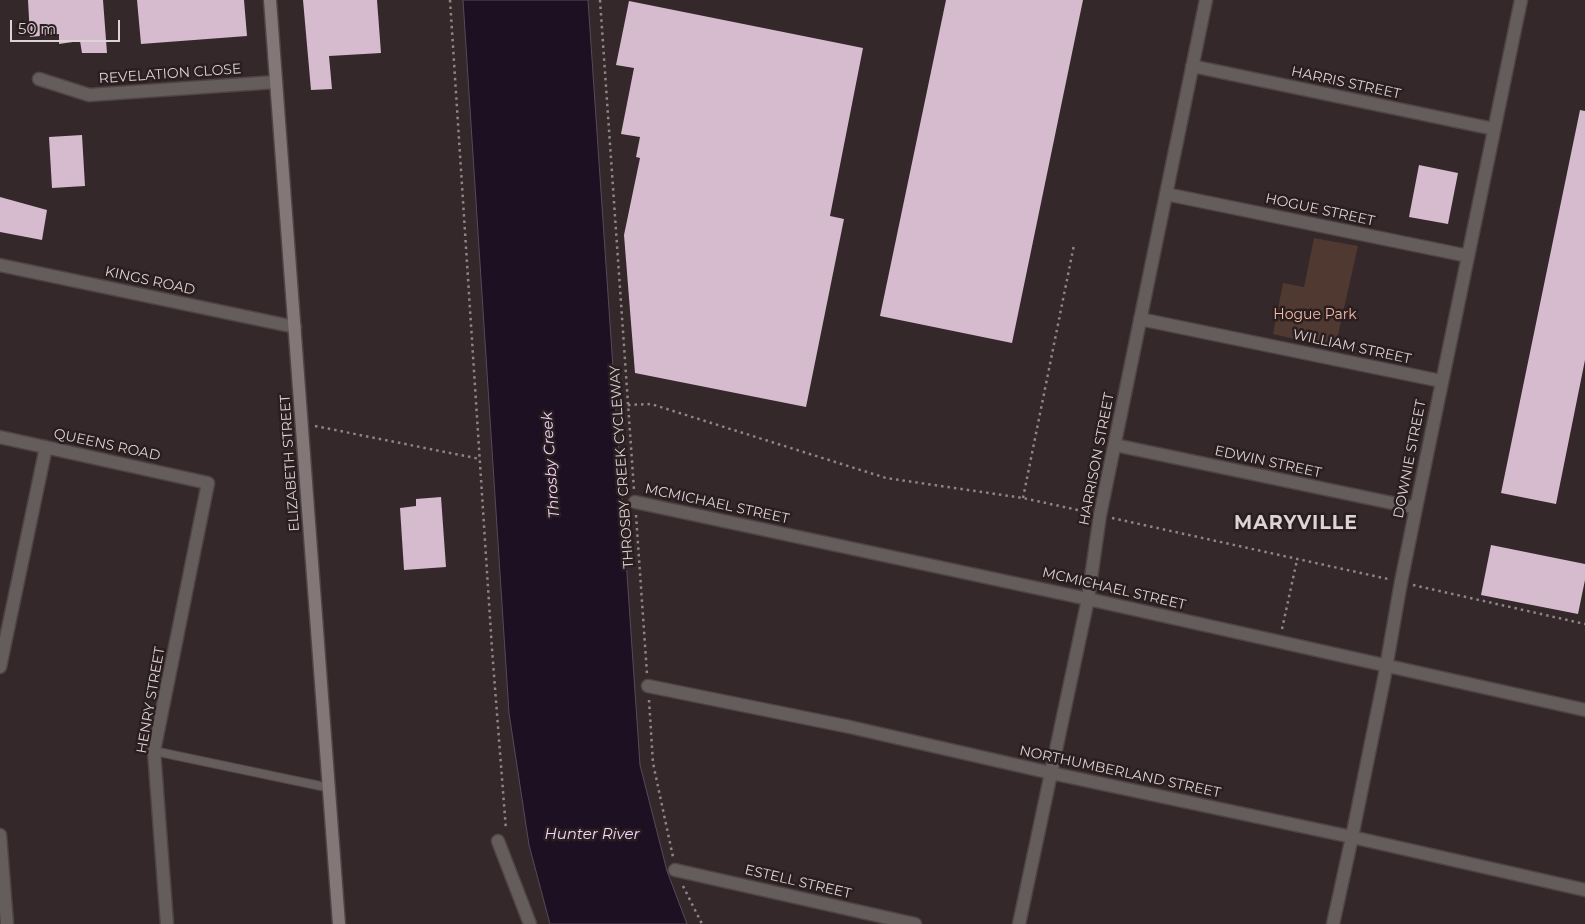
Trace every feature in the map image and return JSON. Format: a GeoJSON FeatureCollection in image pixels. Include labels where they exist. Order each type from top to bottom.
{"type":"FeatureCollection","features":[{"type":"Feature","properties":{"kind":"main road","name":"ELIZABETH STREET"},"geometry":{"type":"LineString","coordinates":[[270,0],[339,924]]}},
{"type":"Feature","properties":{"kind":"street","name":"HARRISON STREET"},"geometry":{"type":"LineString","coordinates":[[1019,924],[1088,599],[1100,515],[1206,0]]}},
{"type":"Feature","properties":{"kind":"street","name":"DOWNIE STREET"},"geometry":{"type":"LineString","coordinates":[[1333,924],[1352,837],[1441,381],[1521,0]]}},
{"type":"Feature","properties":{"kind":"street","name":"HARRIS STREET"},"geometry":{"type":"LineString","coordinates":[[1192,66],[1494,129]]}},
{"type":"Feature","properties":{"kind":"street","name":"REVELATION CLOSE"},"geometry":{"type":"LineString","coordinates":[[39,79],[89,95],[276,82]]}},
{"type":"Feature","properties":{"kind":"street","name":"HOGUE STREET"},"geometry":{"type":"LineString","coordinates":[[1166,194],[1468,256]]}},
{"type":"Feature","properties":{"kind":"street","name":"KINGS ROAD"},"geometry":{"type":"LineString","coordinates":[[0,265],[294,326]]}},
{"type":"Feature","properties":{"kind":"street","name":"WILLIAM STREET"},"geometry":{"type":"LineString","coordinates":[[1140,319],[1441,381]]}},
{"type":"Feature","properties":{"kind":"street","name":"QUEENS ROAD"},"geometry":{"type":"LineString","coordinates":[[0,438],[208,483]]}},
{"type":"Feature","properties":{"kind":"street","name":"EDWIN STREET"},"geometry":{"type":"LineString","coordinates":[[1115,445],[1416,508]]}},
{"type":"Feature","properties":{"kind":"street"},"geometry":{"type":"LineString","coordinates":[[0,666],[46,447]]}},
{"type":"Feature","properties":{"kind":"street","name":"HENRY STREET"},"geometry":{"type":"LineString","coordinates":[[167,924],[154,750],[208,483]]}},
{"type":"Feature","properties":{"kind":"street","name":"MCMICHAEL STREET"},"geometry":{"type":"LineString","coordinates":[[635,502],[1088,599],[1585,710]]}},
{"type":"Feature","properties":{"kind":"street","name":"NORTHUMBERLAND STREET"},"geometry":{"type":"LineString","coordinates":[[648,686],[850,727],[1585,890]]}},
{"type":"Feature","properties":{"kind":"street"},"geometry":{"type":"LineString","coordinates":[[0,835],[7,924]]}},
{"type":"Feature","properties":{"kind":"street"},"geometry":{"type":"LineString","coordinates":[[499,845],[530,924]]}},
{"type":"Feature","properties":{"kind":"street","name":"ESTELL STREET"},"geometry":{"type":"LineString","coordinates":[[675,870],[915,924]]}},
{"type":"Feature","properties":{"kind":"lane"},"geometry":{"type":"LineString","coordinates":[[154,750],[330,788]]}},
{"type":"Feature","properties":{"kind":"path"},"geometry":{"type":"LineString","coordinates":[[450,0],[506,832],[499,845]]}},
{"type":"Feature","properties":{"kind":"path","name":"THROSBY CREEK CYCLEWAY"},"geometry":{"type":"LineString","coordinates":[[600,0],[654,763],[675,870],[702,924]]}},
{"type":"Feature","properties":{"kind":"path"},"geometry":{"type":"LineString","coordinates":[[1023,498],[1074,246]]}},
{"type":"Feature","properties":{"kind":"path"},"geometry":{"type":"LineString","coordinates":[[628,405],[651,404],[886,478],[1023,498],[1388,579]]}},
{"type":"Feature","properties":{"kind":"path"},"geometry":{"type":"LineString","coordinates":[[314,425],[480,459]]}},
{"type":"Feature","properties":{"kind":"path"},"geometry":{"type":"LineString","coordinates":[[1279,642],[1298,560]]}},
{"type":"Feature","properties":{"kind":"path"},"geometry":{"type":"LineString","coordinates":[[1409,584],[1585,624]]}},
{"type":"Feature","properties":{"kind":"green space","name":"Hogue Park"},"geometry":{"type":"Polygon","coordinates":[[[1314,238],[1358,246],[1335,348],[1273,334],[1283,283],[1304,287],[1314,238]]]}},
{"type":"Feature","properties":{"kind":"water","name":"Hunter River"},"geometry":{"type":"Polygon","coordinates":[[[463,0],[588,0],[640,765],[667,871],[687,924],[550,924],[529,845],[509,713],[463,0]]]}},
{"type":"Feature","properties":{"kind":"building"},"geometry":{"type":"Polygon","coordinates":[[[28,0],[103,0],[107,53],[82,53],[80,41],[59,44],[59,34],[30,37],[28,0]]]}},
{"type":"Feature","properties":{"kind":"building"},"geometry":{"type":"Polygon","coordinates":[[[137,0],[244,0],[247,36],[141,44],[137,0]]]}},
{"type":"Feature","properties":{"kind":"building"},"geometry":{"type":"Polygon","coordinates":[[[303,0],[377,0],[381,53],[329,56],[332,89],[311,90],[303,0]]]}},
{"type":"Feature","properties":{"kind":"building"},"geometry":{"type":"Polygon","coordinates":[[[946,0],[1083,0],[1012,343],[880,316],[946,0]]]}},
{"type":"Feature","properties":{"kind":"building"},"geometry":{"type":"Polygon","coordinates":[[[629,1],[863,48],[830,216],[844,219],[806,407],[635,373],[624,235],[640,158],[636,157],[640,137],[621,134],[634,68],[616,65],[629,1]]]}},
{"type":"Feature","properties":{"kind":"building"},"geometry":{"type":"Polygon","coordinates":[[[1580,110],[1585,111],[1585,360],[1556,504],[1501,493],[1580,110]]]}},
{"type":"Feature","properties":{"kind":"building"},"geometry":{"type":"Polygon","coordinates":[[[82,135],[85,186],[52,188],[49,137],[82,135]]]}},
{"type":"Feature","properties":{"kind":"building"},"geometry":{"type":"Polygon","coordinates":[[[1419,165],[1458,173],[1448,224],[1409,217],[1419,165]]]}},
{"type":"Feature","properties":{"kind":"building"},"geometry":{"type":"Polygon","coordinates":[[[0,197],[47,210],[42,240],[0,232],[0,197]]]}},
{"type":"Feature","properties":{"kind":"building"},"geometry":{"type":"Polygon","coordinates":[[[441,497],[446,567],[404,570],[400,508],[416,506],[416,499],[441,497]]]}},
{"type":"Feature","properties":{"kind":"building"},"geometry":{"type":"Polygon","coordinates":[[[1491,545],[1585,564],[1585,580],[1578,614],[1481,595],[1491,545]]]}},
{"type":"Feature","properties":{"kind":"district","name":"MARYVILLE"},"geometry":{"type":"Point","coordinates":[1296,523]}},
{"type":"Feature","properties":{"kind":"water label","name":"Throsby Creek"},"geometry":{"type":"Point","coordinates":[551,465]}}]}
